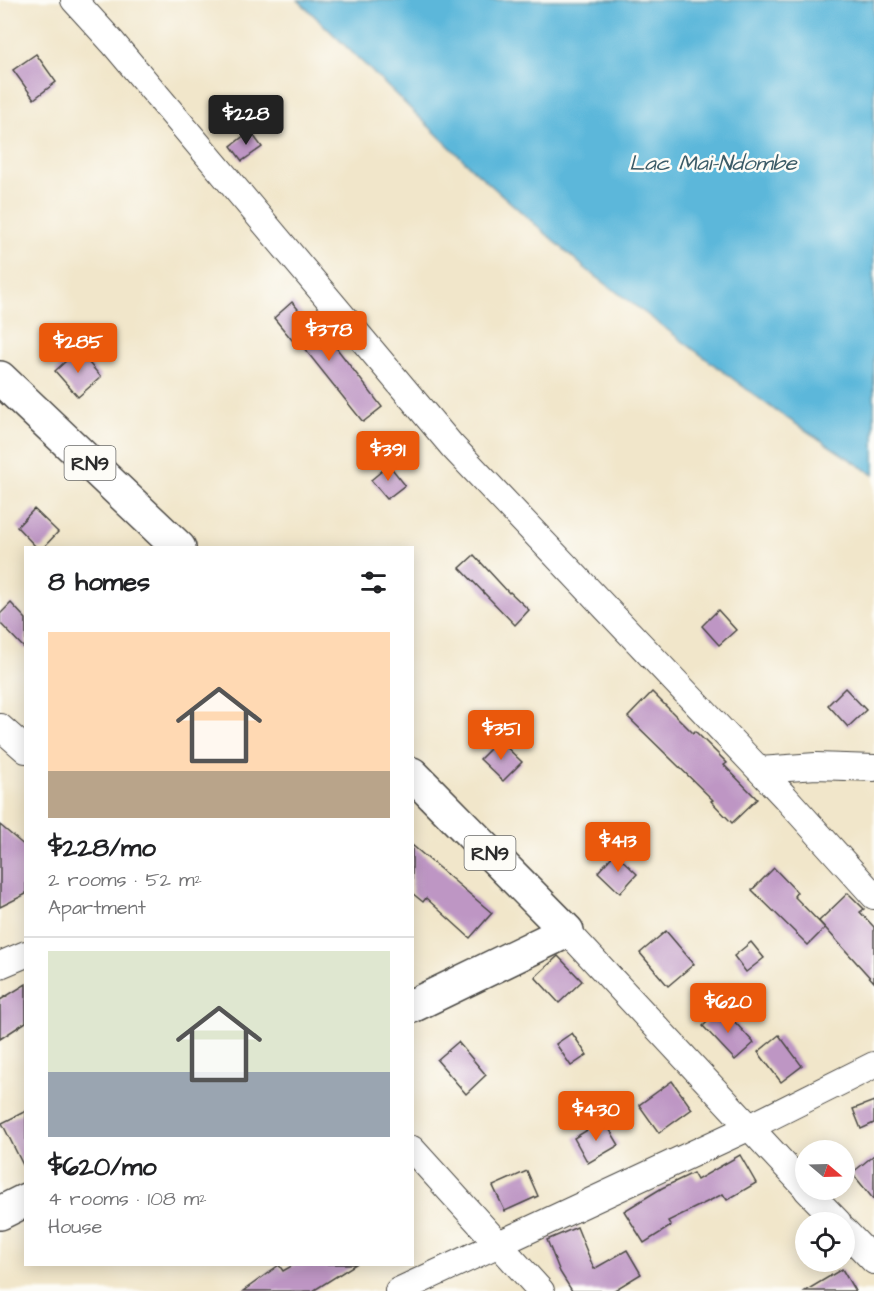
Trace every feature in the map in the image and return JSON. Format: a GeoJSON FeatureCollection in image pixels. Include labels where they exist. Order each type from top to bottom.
{"type":"FeatureCollection","features":[{"type":"Feature","properties":{"kind":"main road","name":"RN9"},"geometry":{"type":"LineString","coordinates":[[0,378],[177,546]]}},
{"type":"Feature","properties":{"kind":"main road","name":"RN9"},"geometry":{"type":"LineString","coordinates":[[414,776],[567,931]]}},
{"type":"Feature","properties":{"kind":"main road"},"geometry":{"type":"LineString","coordinates":[[414,1005],[567,931]]}},
{"type":"Feature","properties":{"kind":"main road"},"geometry":{"type":"LineString","coordinates":[[0,1213],[24,1201]]}},
{"type":"Feature","properties":{"kind":"street"},"geometry":{"type":"LineString","coordinates":[[74,0],[113,43],[452,446],[760,771],[874,896]]}},
{"type":"Feature","properties":{"kind":"street"},"geometry":{"type":"LineString","coordinates":[[0,727],[24,748]]}},
{"type":"Feature","properties":{"kind":"street"},"geometry":{"type":"LineString","coordinates":[[760,771],[816,766],[874,768]]}},
{"type":"Feature","properties":{"kind":"street"},"geometry":{"type":"LineString","coordinates":[[567,931],[795,1177]]}},
{"type":"Feature","properties":{"kind":"street"},"geometry":{"type":"LineString","coordinates":[[0,965],[24,955]]}},
{"type":"Feature","properties":{"kind":"street"},"geometry":{"type":"LineString","coordinates":[[398,1291],[750,1127],[874,1065]]}},
{"type":"Feature","properties":{"kind":"street"},"geometry":{"type":"LineString","coordinates":[[414,1151],[541,1291]]}},
{"type":"Feature","properties":{"kind":"street"},"geometry":{"type":"LineString","coordinates":[[817,1200],[828,1212]]}},
{"type":"Feature","properties":{"kind":"street"},"geometry":{"type":"LineString","coordinates":[[855,1241],[874,1261]]}},
{"type":"Feature","properties":{"kind":"water","name":"Lac Mai-Ndombe"},"geometry":{"type":"Polygon","coordinates":[[[298,0],[874,0],[874,475],[776,411],[586,269],[476,172],[298,0]]]}},
{"type":"Feature","properties":{"kind":"building"},"geometry":{"type":"Polygon","coordinates":[[[36,54],[56,82],[34,99],[13,70],[36,54]]]}},
{"type":"Feature","properties":{"kind":"building"},"geometry":{"type":"Polygon","coordinates":[[[250,131],[262,147],[242,161],[231,146],[250,131]]]}},
{"type":"Feature","properties":{"kind":"building"},"geometry":{"type":"Polygon","coordinates":[[[292,302],[324,340],[328,337],[382,407],[363,422],[300,343],[297,346],[274,318],[292,302]]]}},
{"type":"Feature","properties":{"kind":"building"},"geometry":{"type":"Polygon","coordinates":[[[78,350],[101,377],[78,397],[55,371],[78,350]]]}},
{"type":"Feature","properties":{"kind":"building"},"geometry":{"type":"Polygon","coordinates":[[[389,465],[405,485],[387,499],[371,480],[389,465]]]}},
{"type":"Feature","properties":{"kind":"building"},"geometry":{"type":"Polygon","coordinates":[[[34,509],[58,532],[45,546],[35,546],[17,527],[34,509]]]}},
{"type":"Feature","properties":{"kind":"building"},"geometry":{"type":"Polygon","coordinates":[[[474,555],[509,593],[529,610],[515,625],[460,568],[474,555]]]}},
{"type":"Feature","properties":{"kind":"building"},"geometry":{"type":"Polygon","coordinates":[[[11,603],[24,617],[24,648],[0,623],[0,614],[11,603]]]}},
{"type":"Feature","properties":{"kind":"building"},"geometry":{"type":"Polygon","coordinates":[[[718,610],[736,630],[719,645],[702,626],[718,610]]]}},
{"type":"Feature","properties":{"kind":"building"},"geometry":{"type":"Polygon","coordinates":[[[845,688],[866,710],[848,727],[828,705],[845,688]]]}},
{"type":"Feature","properties":{"kind":"building"},"geometry":{"type":"Polygon","coordinates":[[[652,692],[727,763],[724,765],[757,799],[732,823],[711,801],[713,800],[628,717],[652,692]]]}},
{"type":"Feature","properties":{"kind":"building"},"geometry":{"type":"Polygon","coordinates":[[[499,740],[522,762],[503,781],[480,759],[499,740]]]}},
{"type":"Feature","properties":{"kind":"building"},"geometry":{"type":"Polygon","coordinates":[[[0,825],[24,845],[24,895],[0,907],[0,825]]]}},
{"type":"Feature","properties":{"kind":"building"},"geometry":{"type":"Polygon","coordinates":[[[414,847],[492,913],[470,938],[426,898],[423,902],[414,895],[414,847]]]}},
{"type":"Feature","properties":{"kind":"building"},"geometry":{"type":"Polygon","coordinates":[[[615,853],[637,874],[620,893],[598,872],[615,853]]]}},
{"type":"Feature","properties":{"kind":"building"},"geometry":{"type":"Polygon","coordinates":[[[774,868],[797,892],[794,896],[825,928],[808,945],[752,890],[774,868]]]}},
{"type":"Feature","properties":{"kind":"building"},"geometry":{"type":"Polygon","coordinates":[[[848,893],[864,909],[860,912],[874,927],[874,982],[819,921],[848,893]]]}},
{"type":"Feature","properties":{"kind":"building"},"geometry":{"type":"Polygon","coordinates":[[[666,931],[694,964],[668,986],[640,953],[666,931]]]}},
{"type":"Feature","properties":{"kind":"building"},"geometry":{"type":"Polygon","coordinates":[[[751,942],[764,958],[746,972],[734,956],[751,942]]]}},
{"type":"Feature","properties":{"kind":"building"},"geometry":{"type":"Polygon","coordinates":[[[558,956],[582,981],[559,1003],[535,977],[558,956]]]}},
{"type":"Feature","properties":{"kind":"building"},"geometry":{"type":"Polygon","coordinates":[[[24,985],[24,1023],[0,1039],[0,1000],[24,985]]]}},
{"type":"Feature","properties":{"kind":"building"},"geometry":{"type":"Polygon","coordinates":[[[722,1008],[754,1043],[735,1060],[703,1026],[722,1008]]]}},
{"type":"Feature","properties":{"kind":"building"},"geometry":{"type":"Polygon","coordinates":[[[572,1033],[587,1055],[571,1066],[556,1044],[572,1033]]]}},
{"type":"Feature","properties":{"kind":"building"},"geometry":{"type":"Polygon","coordinates":[[[779,1035],[802,1066],[781,1082],[758,1052],[779,1035]]]}},
{"type":"Feature","properties":{"kind":"building"},"geometry":{"type":"Polygon","coordinates":[[[458,1042],[486,1075],[466,1094],[437,1060],[458,1042]]]}},
{"type":"Feature","properties":{"kind":"building"},"geometry":{"type":"Polygon","coordinates":[[[672,1081],[692,1109],[659,1133],[639,1105],[672,1081]]]}},
{"type":"Feature","properties":{"kind":"building"},"geometry":{"type":"Polygon","coordinates":[[[874,1101],[874,1123],[861,1129],[853,1109],[874,1101]]]}},
{"type":"Feature","properties":{"kind":"building"},"geometry":{"type":"Polygon","coordinates":[[[24,1112],[24,1167],[2,1123],[24,1112]]]}},
{"type":"Feature","properties":{"kind":"building"},"geometry":{"type":"Polygon","coordinates":[[[604,1120],[619,1145],[588,1163],[574,1138],[604,1120]]]}},
{"type":"Feature","properties":{"kind":"building"},"geometry":{"type":"Polygon","coordinates":[[[740,1155],[756,1183],[727,1200],[723,1194],[668,1221],[671,1226],[644,1243],[624,1211],[662,1188],[693,1173],[697,1180],[740,1155]]]}},
{"type":"Feature","properties":{"kind":"building"},"geometry":{"type":"Polygon","coordinates":[[[874,1155],[874,1200],[855,1177],[855,1171],[874,1155]]]}},
{"type":"Feature","properties":{"kind":"building"},"geometry":{"type":"Polygon","coordinates":[[[527,1171],[538,1196],[505,1211],[493,1186],[527,1171]]]}},
{"type":"Feature","properties":{"kind":"building"},"geometry":{"type":"Polygon","coordinates":[[[577,1227],[594,1269],[627,1250],[641,1274],[613,1291],[572,1291],[560,1272],[547,1240],[577,1227]]]}},
{"type":"Feature","properties":{"kind":"building"},"geometry":{"type":"Polygon","coordinates":[[[278,1266],[283,1271],[292,1266],[353,1266],[313,1291],[243,1291],[278,1266]]]}},
{"type":"Feature","properties":{"kind":"building"},"geometry":{"type":"Polygon","coordinates":[[[837,1272],[844,1272],[855,1291],[805,1291],[837,1272]]]}}]}
